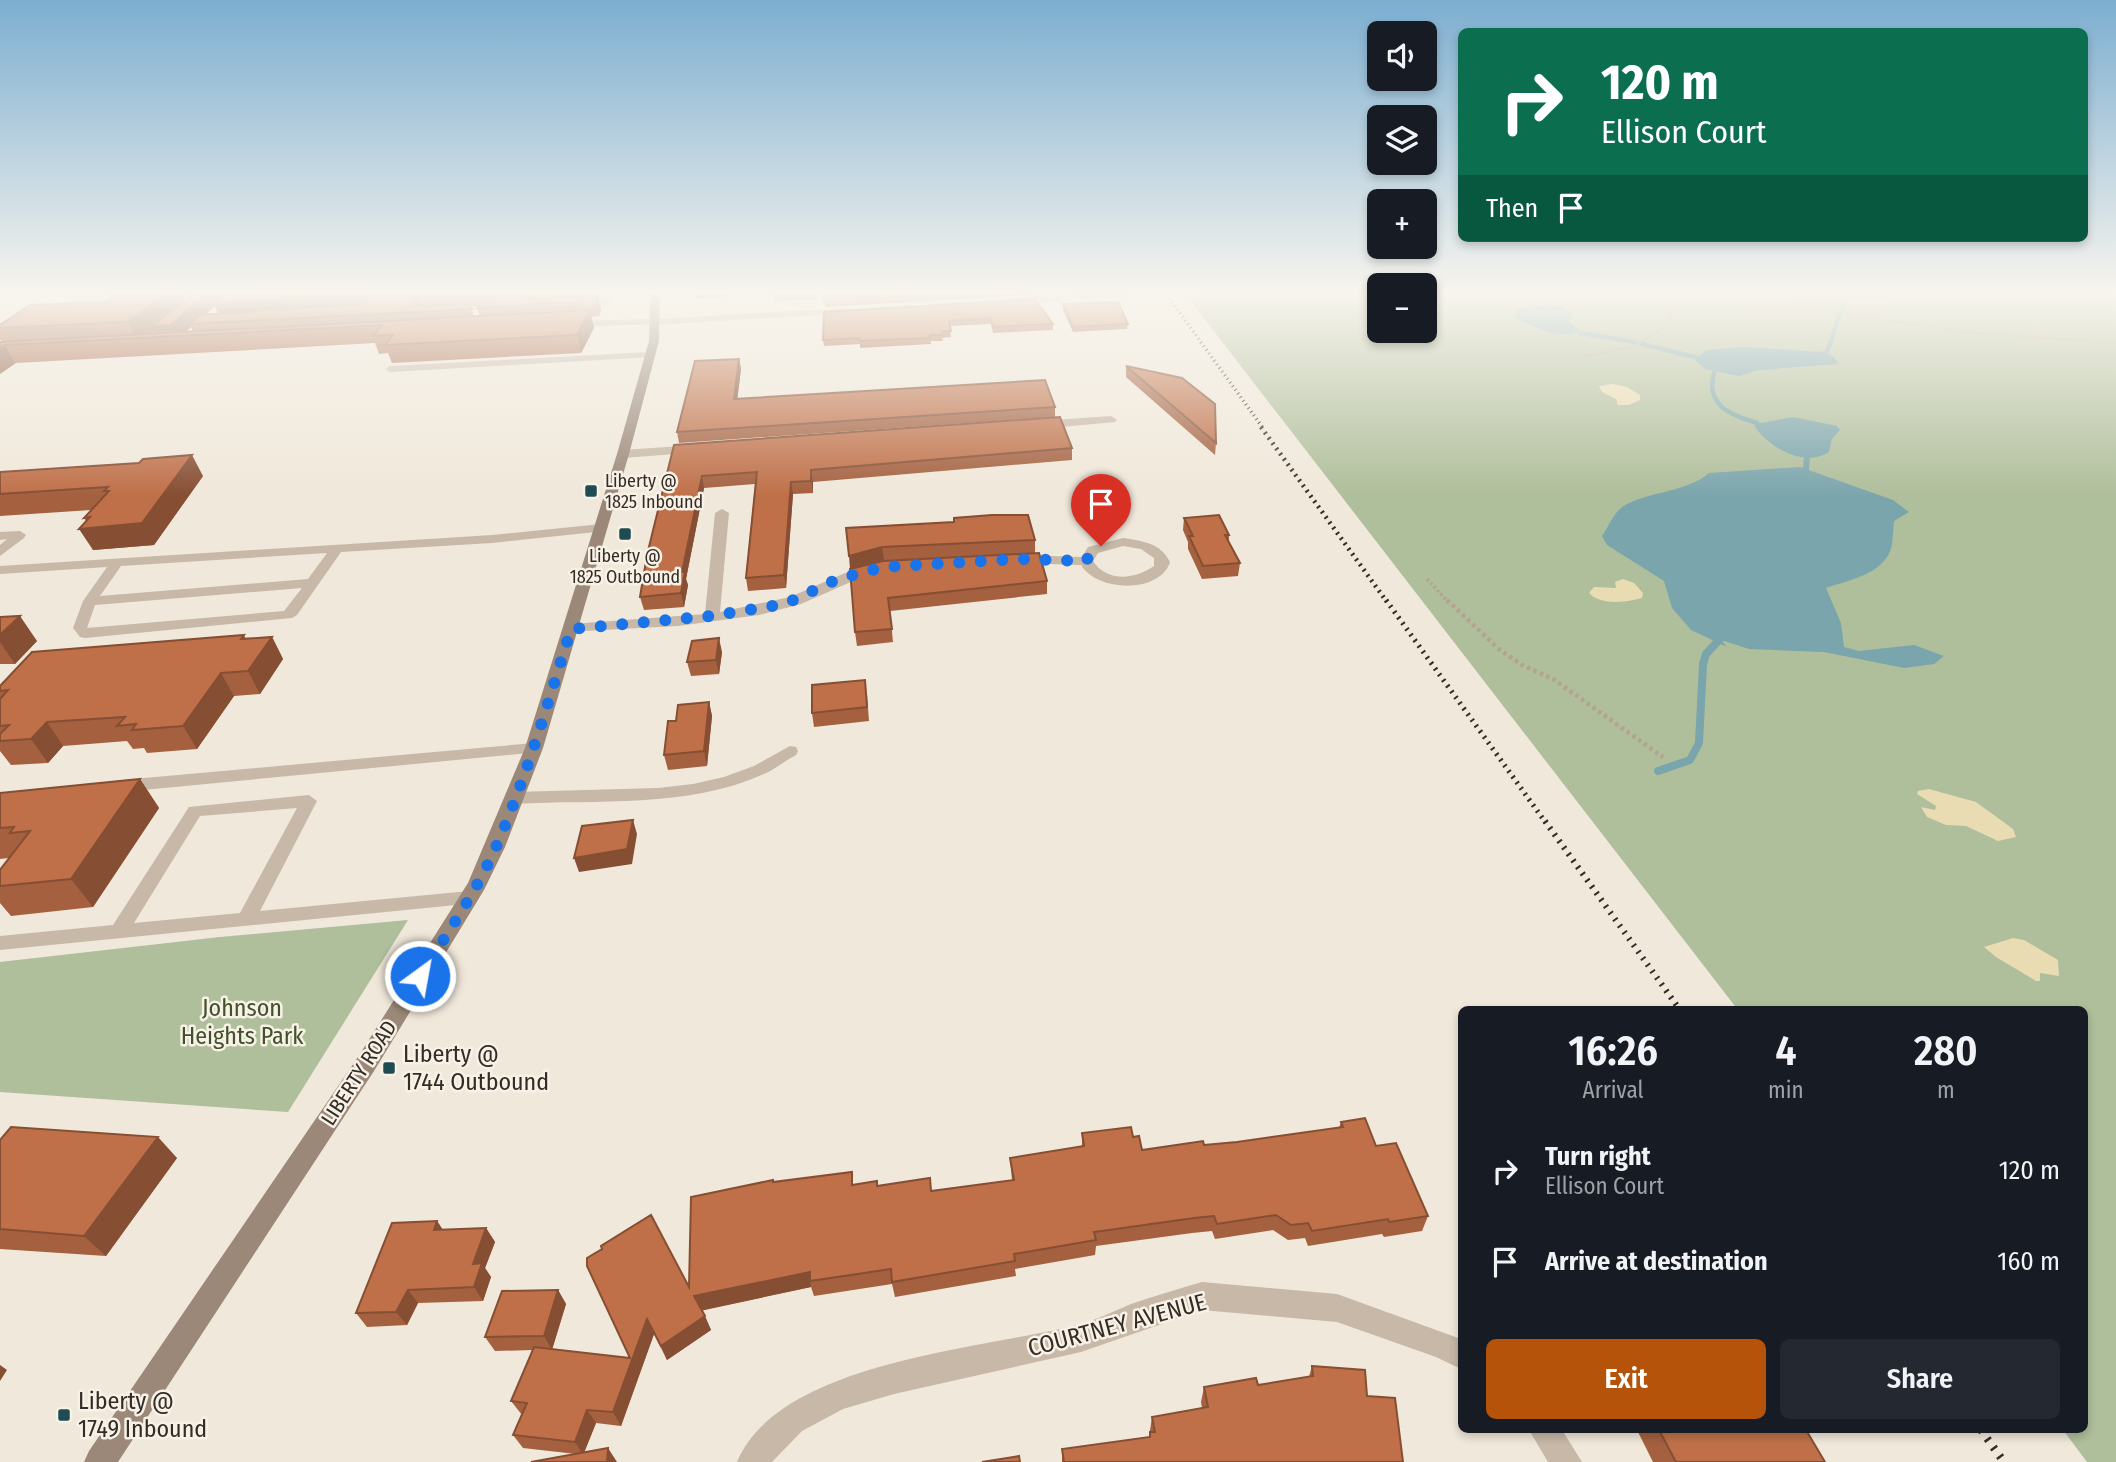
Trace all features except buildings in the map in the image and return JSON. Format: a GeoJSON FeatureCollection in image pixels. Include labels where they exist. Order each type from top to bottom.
{"type":"FeatureCollection","features":[{"type":"Feature","properties":{"kind":"main road","name":"LIBERTY ROAD"},"geometry":{"type":"LineString","coordinates":[[100,1462],[358,1076],[469,898],[495,847],[534,748],[649,359]]}},
{"type":"Feature","properties":{"kind":"street"},"geometry":{"type":"LineString","coordinates":[[1027,426],[1111,420]]}},
{"type":"Feature","properties":{"kind":"street"},"geometry":{"type":"LineString","coordinates":[[623,454],[707,448]]}},
{"type":"Feature","properties":{"kind":"street"},"geometry":{"type":"LineString","coordinates":[[712,616],[722,513]]}},
{"type":"Feature","properties":{"kind":"street"},"geometry":{"type":"LineString","coordinates":[[1123,542],[1146,546],[1160,556],[1163,562],[1155,574],[1132,581],[1106,579],[1089,568],[1086,561],[1093,550],[1123,542]]}},
{"type":"Feature","properties":{"kind":"street"},"geometry":{"type":"LineString","coordinates":[[998,561],[1086,561]]}},
{"type":"Feature","properties":{"kind":"street"},"geometry":{"type":"LineString","coordinates":[[571,629],[712,616],[785,604],[838,579],[884,567]]}},
{"type":"Feature","properties":{"kind":"street","name":"COURTNEY AVENUE"},"geometry":{"type":"LineString","coordinates":[[753,1462],[774,1434],[795,1417],[855,1388],[1080,1338],[1202,1296],[1337,1308],[1444,1345],[1458,1353]]}},
{"type":"Feature","properties":{"kind":"street"},"geometry":{"type":"LineString","coordinates":[[1546,1433],[1566,1462]]}},
{"type":"Feature","properties":{"kind":"lane"},"geometry":{"type":"LineString","coordinates":[[390,369],[572,359]]}},
{"type":"Feature","properties":{"kind":"lane"},"geometry":{"type":"LineString","coordinates":[[0,570],[492,539],[601,528]]}},
{"type":"Feature","properties":{"kind":"lane"},"geometry":{"type":"LineString","coordinates":[[0,536],[20,535],[0,552]]}},
{"type":"Feature","properties":{"kind":"lane"},"geometry":{"type":"LineString","coordinates":[[117,562],[90,601],[80,628],[85,634],[287,615],[292,612],[338,547]]}},
{"type":"Feature","properties":{"kind":"lane"},"geometry":{"type":"LineString","coordinates":[[90,601],[312,583]]}},
{"type":"Feature","properties":{"kind":"lane"},"geometry":{"type":"LineString","coordinates":[[106,787],[534,748]]}},
{"type":"Feature","properties":{"kind":"lane"},"geometry":{"type":"LineString","coordinates":[[515,798],[698,789],[739,780],[775,763],[790,751]]}},
{"type":"Feature","properties":{"kind":"lane"},"geometry":{"type":"LineString","coordinates":[[120,930],[195,811],[309,801],[247,918]]}},
{"type":"Feature","properties":{"kind":"lane"},"geometry":{"type":"LineString","coordinates":[[0,943],[469,898]]}},
{"type":"Feature","properties":{"kind":"path"},"geometry":{"type":"LineString","coordinates":[[1427,579],[1466,621],[1500,650],[1521,665],[1553,679],[1663,757]]}},
{"type":"Feature","properties":{"kind":"green space"},"geometry":{"type":"Polygon","coordinates":[[[1236,359],[2116,359],[2116,1462],[2087,1462],[2065,1433],[2088,1433],[2088,1006],[1735,1006],[1236,359]]]}},
{"type":"Feature","properties":{"kind":"green space","name":"Johnson Heights Park"},"geometry":{"type":"Polygon","coordinates":[[[408,920],[288,1112],[0,1092],[0,962],[220,937],[408,920]]]}},
{"type":"Feature","properties":{"kind":"sand"},"geometry":{"type":"Polygon","coordinates":[[[1613,384],[1627,387],[1640,395],[1640,400],[1629,405],[1618,405],[1616,399],[1602,392],[1599,386],[1613,384]]]}},
{"type":"Feature","properties":{"kind":"sand"},"geometry":{"type":"Polygon","coordinates":[[[1623,579],[1634,583],[1643,593],[1642,598],[1622,602],[1607,601],[1589,593],[1594,587],[1616,588],[1615,582],[1623,579]]]}},
{"type":"Feature","properties":{"kind":"sand"},"geometry":{"type":"Polygon","coordinates":[[[1929,789],[1976,802],[2013,829],[2016,837],[1998,841],[1966,826],[1946,825],[1927,817],[1921,807],[1935,810],[1936,806],[1917,794],[1918,791],[1929,789]]]}},
{"type":"Feature","properties":{"kind":"sand"},"geometry":{"type":"Polygon","coordinates":[[[2013,938],[2024,940],[2058,960],[2059,976],[2040,973],[2040,981],[2036,981],[1984,947],[2013,938]]]}},
{"type":"Feature","properties":{"kind":"water"},"geometry":{"type":"Polygon","coordinates":[[[1694,359],[1836,359],[1839,364],[1759,370],[1739,376],[1705,369],[1694,359]]]}},
{"type":"Feature","properties":{"kind":"water"},"geometry":{"type":"Polygon","coordinates":[[[1793,417],[1837,426],[1840,430],[1832,439],[1829,452],[1809,458],[1799,457],[1769,442],[1755,427],[1755,424],[1793,417]]]}},
{"type":"Feature","properties":{"kind":"water"},"geometry":{"type":"Polygon","coordinates":[[[1800,467],[1893,500],[1909,512],[1894,521],[1891,549],[1880,565],[1863,575],[1826,588],[1841,623],[1844,647],[1859,651],[1914,645],[1944,656],[1934,664],[1904,668],[1824,652],[1749,649],[1721,640],[1727,647],[1691,630],[1672,608],[1664,581],[1607,545],[1602,536],[1617,512],[1625,505],[1687,485],[1709,473],[1800,467]]]}},
{"type":"Feature","properties":{"kind":"waterway"},"geometry":{"type":"LineString","coordinates":[[1714,373],[1713,394],[1722,407],[1757,423]]}},
{"type":"Feature","properties":{"kind":"waterway"},"geometry":{"type":"LineString","coordinates":[[1806,469],[1807,456]]}},
{"type":"Feature","properties":{"kind":"waterway"},"geometry":{"type":"LineString","coordinates":[[1658,771],[1690,760],[1699,743],[1703,664],[1706,654],[1720,639]]}},
{"type":"Feature","properties":{"kind":"railway"},"geometry":{"type":"LineString","coordinates":[[1213,359],[1263,428]]}},
{"type":"Feature","properties":{"kind":"railway"},"geometry":{"type":"LineString","coordinates":[[1261,427],[1387,602]]}},
{"type":"Feature","properties":{"kind":"railway"},"geometry":{"type":"LineString","coordinates":[[1386,600],[1546,823]]}},
{"type":"Feature","properties":{"kind":"railway"},"geometry":{"type":"LineString","coordinates":[[1545,821],[1677,1006]]}},
{"type":"Feature","properties":{"kind":"railway"},"geometry":{"type":"LineString","coordinates":[[1983,1433],[2004,1462]]}},
{"type":"Feature","properties":{"kind":"place","name":"Liberty @ 1825 Inbound"},"geometry":{"type":"Point","coordinates":[591,491]}},
{"type":"Feature","properties":{"kind":"place","name":"Liberty @ 1825 Outbound"},"geometry":{"type":"Point","coordinates":[625,534]}},
{"type":"Feature","properties":{"kind":"place","name":"Liberty @ 1744 Outbound"},"geometry":{"type":"Point","coordinates":[389,1068]}},
{"type":"Feature","properties":{"kind":"place","name":"Liberty @ 1749 Inbound"},"geometry":{"type":"Point","coordinates":[64,1415]}},
{"type":"Feature","properties":{"kind":"route"},"geometry":{"type":"LineString","coordinates":[[420,976],[477,885],[495,847],[532,755],[571,629],[712,616],[785,604],[838,579],[884,567],[1020,559],[1086,561],[1088,555],[1101,546]]}}]}
